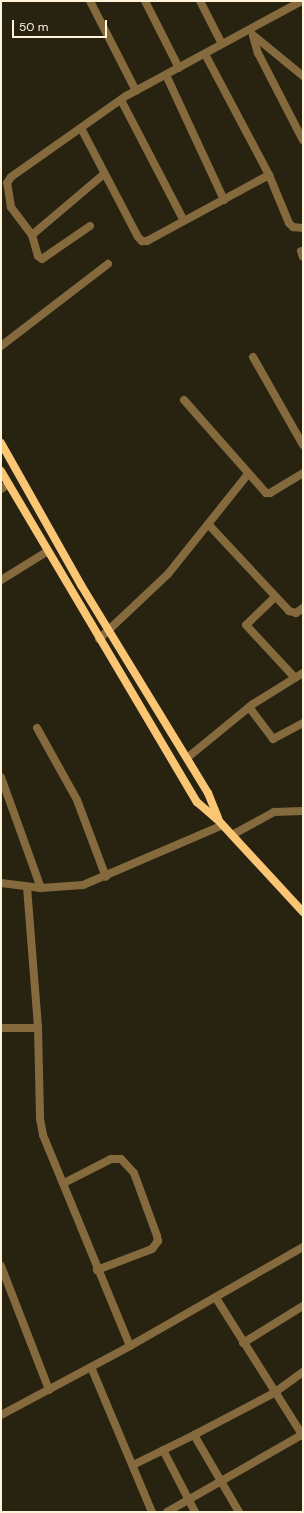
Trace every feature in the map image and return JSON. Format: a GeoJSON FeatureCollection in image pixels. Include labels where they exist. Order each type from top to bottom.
{"type":"FeatureCollection","features":[{"type":"Feature","properties":{"kind":"street"},"geometry":{"type":"LineString","coordinates":[[90,1],[136,91]]}},
{"type":"Feature","properties":{"kind":"street"},"geometry":{"type":"LineString","coordinates":[[145,1],[179,68]]}},
{"type":"Feature","properties":{"kind":"street"},"geometry":{"type":"LineString","coordinates":[[200,1],[222,44]]}},
{"type":"Feature","properties":{"kind":"street"},"geometry":{"type":"LineString","coordinates":[[90,226],[42,258],[38,256],[32,235],[11,207],[7,183],[11,177],[121,100],[222,44],[250,33],[302,1]]}},
{"type":"Feature","properties":{"kind":"street"},"geometry":{"type":"LineString","coordinates":[[250,33],[303,76]]}},
{"type":"Feature","properties":{"kind":"street"},"geometry":{"type":"LineString","coordinates":[[250,33],[258,54],[303,140]]}},
{"type":"Feature","properties":{"kind":"street"},"geometry":{"type":"LineString","coordinates":[[205,54],[269,175],[290,223],[293,227],[303,228]]}},
{"type":"Feature","properties":{"kind":"street"},"geometry":{"type":"LineString","coordinates":[[166,75],[224,200]]}},
{"type":"Feature","properties":{"kind":"street"},"geometry":{"type":"LineString","coordinates":[[121,100],[184,221]]}},
{"type":"Feature","properties":{"kind":"street"},"geometry":{"type":"LineString","coordinates":[[81,128],[138,237],[142,241],[147,241],[269,175]]}},
{"type":"Feature","properties":{"kind":"street"},"geometry":{"type":"LineString","coordinates":[[32,235],[104,174]]}},
{"type":"Feature","properties":{"kind":"street"},"geometry":{"type":"LineString","coordinates":[[1,346],[108,264]]}},
{"type":"Feature","properties":{"kind":"street"},"geometry":{"type":"LineString","coordinates":[[253,357],[303,444]]}},
{"type":"Feature","properties":{"kind":"street"},"geometry":{"type":"LineString","coordinates":[[184,400],[262,490],[270,493],[303,473]]}},
{"type":"Feature","properties":{"kind":"street"},"geometry":{"type":"LineString","coordinates":[[1,444],[108,629],[208,792],[221,823]]}},
{"type":"Feature","properties":{"kind":"street"},"geometry":{"type":"LineString","coordinates":[[1,471],[99,639],[198,802],[221,823],[303,912]]}},
{"type":"Feature","properties":{"kind":"street"},"geometry":{"type":"LineString","coordinates":[[99,639],[168,574],[248,474]]}},
{"type":"Feature","properties":{"kind":"street"},"geometry":{"type":"LineString","coordinates":[[1,489],[9,484]]}},
{"type":"Feature","properties":{"kind":"street"},"geometry":{"type":"LineString","coordinates":[[208,524],[275,597],[292,613],[303,608]]}},
{"type":"Feature","properties":{"kind":"street"},"geometry":{"type":"LineString","coordinates":[[1,580],[48,551]]}},
{"type":"Feature","properties":{"kind":"street"},"geometry":{"type":"LineString","coordinates":[[275,597],[246,625],[295,678]]}},
{"type":"Feature","properties":{"kind":"street"},"geometry":{"type":"LineString","coordinates":[[187,758],[249,707],[303,674]]}},
{"type":"Feature","properties":{"kind":"street"},"geometry":{"type":"LineString","coordinates":[[249,707],[273,739],[303,723]]}},
{"type":"Feature","properties":{"kind":"street"},"geometry":{"type":"LineString","coordinates":[[37,728],[77,800],[106,877]]}},
{"type":"Feature","properties":{"kind":"street"},"geometry":{"type":"LineString","coordinates":[[1,777],[41,888]]}},
{"type":"Feature","properties":{"kind":"street"},"geometry":{"type":"LineString","coordinates":[[232,835],[274,812],[303,811]]}},
{"type":"Feature","properties":{"kind":"street"},"geometry":{"type":"LineString","coordinates":[[1,883],[41,888],[83,885],[106,877],[221,823]]}},
{"type":"Feature","properties":{"kind":"street"},"geometry":{"type":"LineString","coordinates":[[27,887],[38,1028],[40,1120],[45,1144],[64,1183],[97,1270],[130,1346]]}},
{"type":"Feature","properties":{"kind":"street"},"geometry":{"type":"LineString","coordinates":[[1,1028],[38,1028]]}},
{"type":"Feature","properties":{"kind":"street"},"geometry":{"type":"LineString","coordinates":[[64,1183],[111,1159],[121,1159],[134,1173],[158,1241],[152,1249],[97,1270]]}},
{"type":"Feature","properties":{"kind":"street"},"geometry":{"type":"LineString","coordinates":[[1,1415],[130,1346],[303,1247]]}},
{"type":"Feature","properties":{"kind":"street"},"geometry":{"type":"LineString","coordinates":[[1,1266],[5,1286],[49,1390]]}},
{"type":"Feature","properties":{"kind":"street"},"geometry":{"type":"LineString","coordinates":[[167,1512],[303,1434],[274,1393],[216,1298]]}},
{"type":"Feature","properties":{"kind":"street"},"geometry":{"type":"LineString","coordinates":[[243,1343],[303,1306]]}},
{"type":"Feature","properties":{"kind":"street"},"geometry":{"type":"LineString","coordinates":[[91,1367],[152,1512]]}},
{"type":"Feature","properties":{"kind":"street"},"geometry":{"type":"LineString","coordinates":[[133,1465],[274,1393],[303,1372]]}},
{"type":"Feature","properties":{"kind":"street"},"geometry":{"type":"LineString","coordinates":[[194,1435],[239,1512]]}},
{"type":"Feature","properties":{"kind":"street"},"geometry":{"type":"LineString","coordinates":[[163,1450],[196,1512]]}}]}
